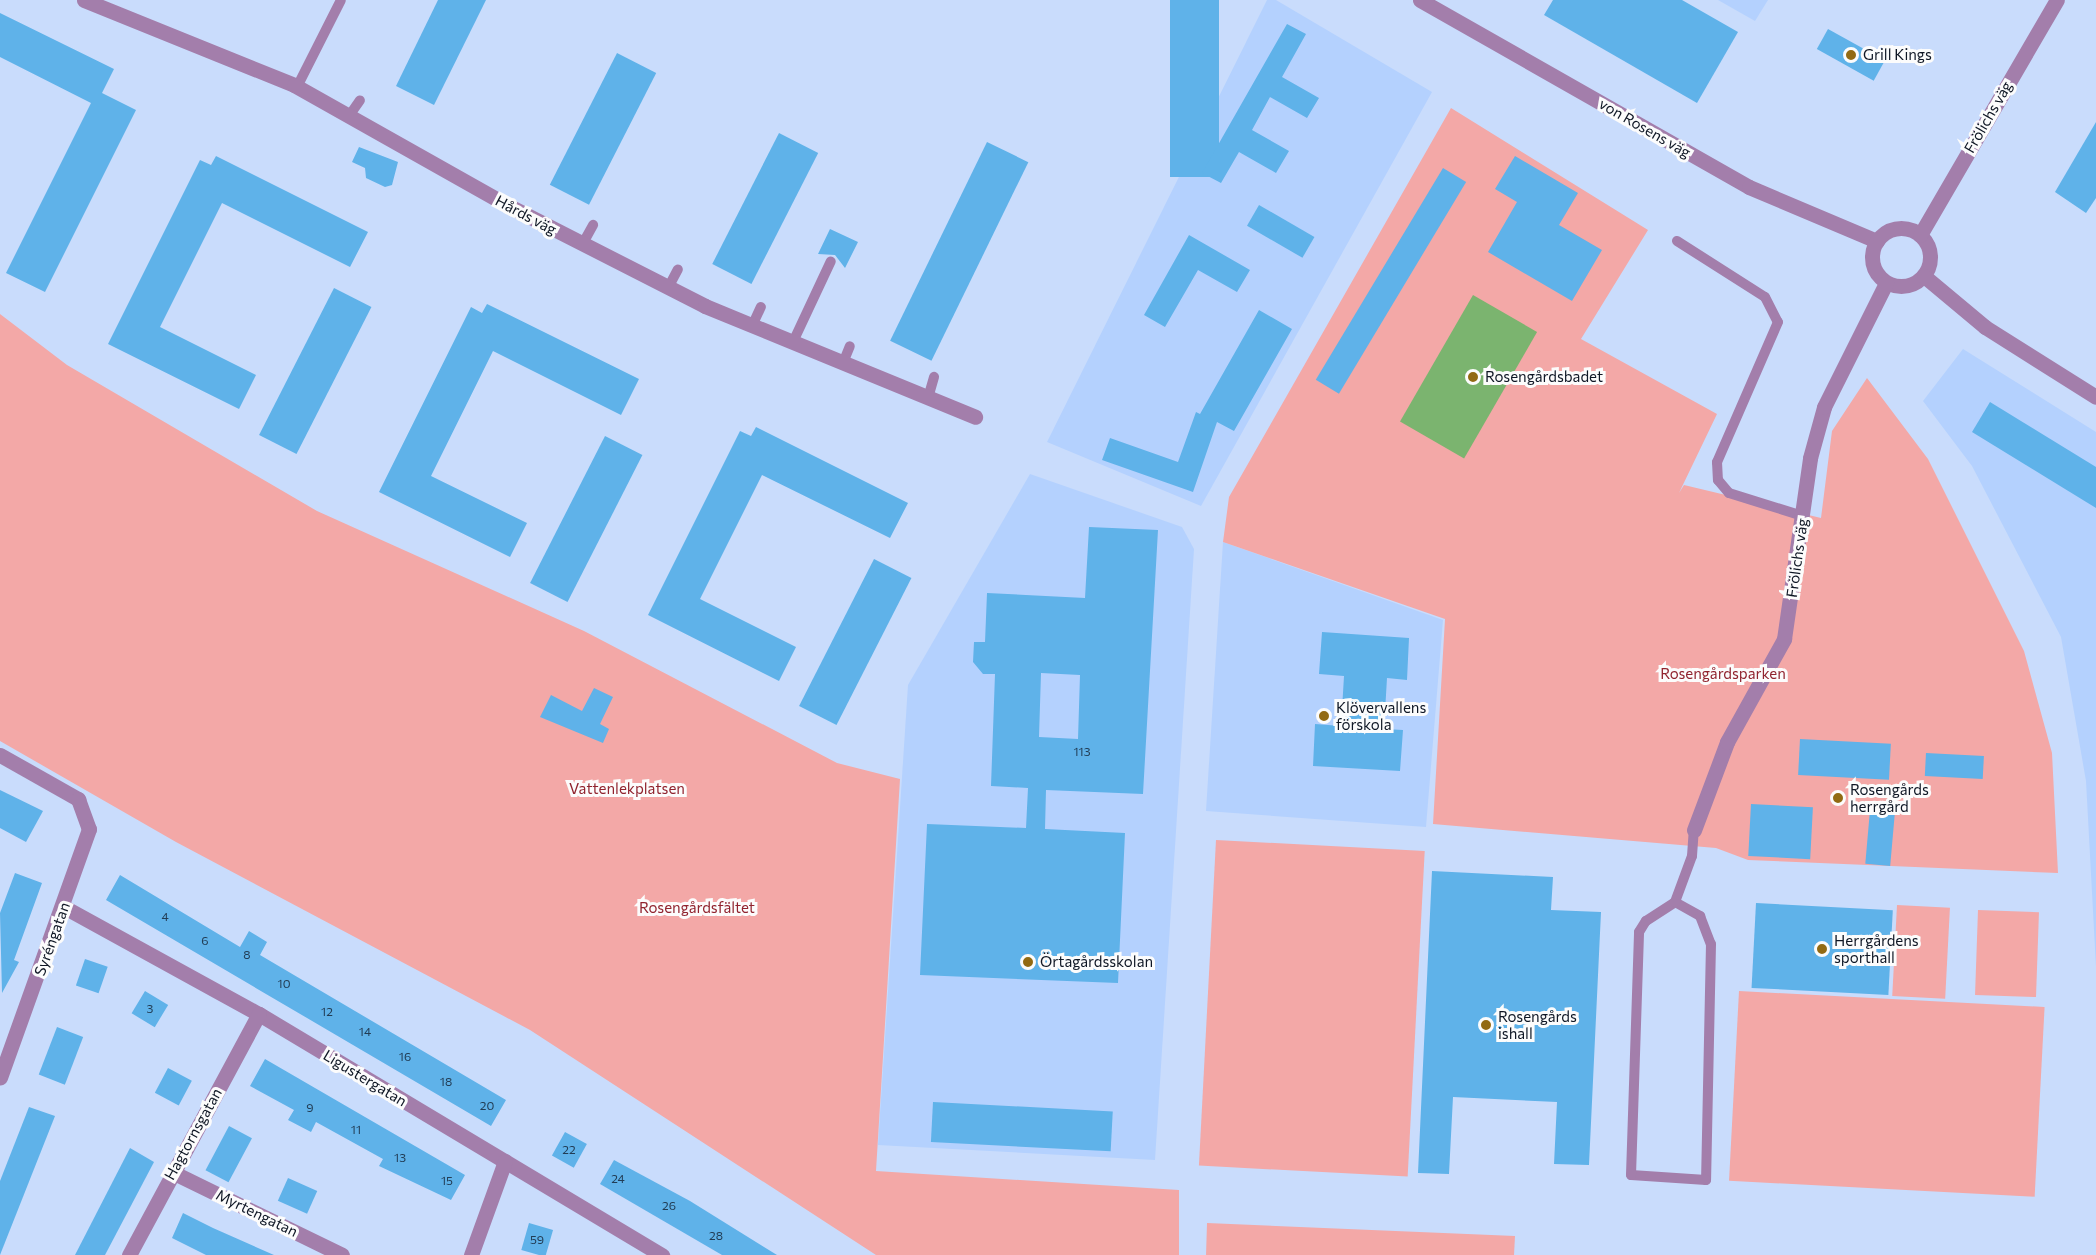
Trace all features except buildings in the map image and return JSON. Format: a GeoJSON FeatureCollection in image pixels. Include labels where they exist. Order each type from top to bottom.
{"type":"FeatureCollection","features":[{"type":"Feature","properties":{"kind":"street","name":"Hårds väg"},"geometry":{"type":"LineString","coordinates":[[84,0],[297,87],[582,245],[668,288],[752,326],[975,417]]}},
{"type":"Feature","properties":{"kind":"street","name":"von Rosens väg"},"geometry":{"type":"LineString","coordinates":[[1420,0],[1749,187],[1877,241]]}},
{"type":"Feature","properties":{"kind":"street","name":"Frölichs väg"},"geometry":{"type":"LineString","coordinates":[[1920,235],[2057,0]]}},
{"type":"Feature","properties":{"kind":"street"},"geometry":{"type":"LineString","coordinates":[[1892,229],[1920,235],[1931,255],[1924,276],[1907,286],[1886,283],[1872,259],[1877,241],[1892,229]]}},
{"type":"Feature","properties":{"kind":"street"},"geometry":{"type":"LineString","coordinates":[[1924,276],[1985,327],[2096,397]]}},
{"type":"Feature","properties":{"kind":"street","name":"Frölichs väg"},"geometry":{"type":"LineString","coordinates":[[1694,830],[1727,742],[1784,639],[1803,516],[1824,407],[1886,283]]}},
{"type":"Feature","properties":{"kind":"street","name":"Syréngatan"},"geometry":{"type":"LineString","coordinates":[[0,755],[78,799],[89,829],[64,907],[0,1078]]}},
{"type":"Feature","properties":{"kind":"street","name":"Ligustergatan"},"geometry":{"type":"LineString","coordinates":[[64,907],[259,1014],[662,1255]]}},
{"type":"Feature","properties":{"kind":"street","name":"Hagtornsgatan"},"geometry":{"type":"LineString","coordinates":[[129,1255],[259,1014]]}},
{"type":"Feature","properties":{"kind":"street"},"geometry":{"type":"LineString","coordinates":[[471,1255],[505,1161]]}},
{"type":"Feature","properties":{"kind":"street","name":"Myrtengatan"},"geometry":{"type":"LineString","coordinates":[[172,1172],[342,1255]]}},
{"type":"Feature","properties":{"kind":"lane"},"geometry":{"type":"LineString","coordinates":[[297,87],[341,0]]}},
{"type":"Feature","properties":{"kind":"lane"},"geometry":{"type":"LineString","coordinates":[[349,116],[360,100]]}},
{"type":"Feature","properties":{"kind":"lane"},"geometry":{"type":"LineString","coordinates":[[582,245],[593,225]]}},
{"type":"Feature","properties":{"kind":"lane"},"geometry":{"type":"LineString","coordinates":[[1677,240],[1765,297],[1779,322],[1717,462],[1718,480],[1729,493],[1803,516]]}},
{"type":"Feature","properties":{"kind":"lane"},"geometry":{"type":"LineString","coordinates":[[793,342],[831,261]]}},
{"type":"Feature","properties":{"kind":"lane"},"geometry":{"type":"LineString","coordinates":[[668,288],[678,269]]}},
{"type":"Feature","properties":{"kind":"lane"},"geometry":{"type":"LineString","coordinates":[[752,326],[761,308]]}},
{"type":"Feature","properties":{"kind":"lane"},"geometry":{"type":"LineString","coordinates":[[843,363],[850,346]]}},
{"type":"Feature","properties":{"kind":"lane"},"geometry":{"type":"LineString","coordinates":[[928,398],[934,377]]}},
{"type":"Feature","properties":{"kind":"lane"},"geometry":{"type":"LineString","coordinates":[[1675,902],[1700,916],[1711,944],[1706,1180],[1631,1175],[1640,932],[1659,909],[1675,902],[1692,856],[1694,830]]}},
{"type":"Feature","properties":{"kind":"shaded area"},"geometry":{"type":"Polygon","coordinates":[[[1267,0],[1276,0],[1432,92],[1201,506],[1047,442],[1267,0]]]}},
{"type":"Feature","properties":{"kind":"shaded area"},"geometry":{"type":"Polygon","coordinates":[[[1718,0],[1768,0],[1755,21],[1718,0]]]}},
{"type":"Feature","properties":{"kind":"shaded area"},"geometry":{"type":"Polygon","coordinates":[[[1473,295],[1537,332],[1464,458],[1400,421],[1473,295]]]}},
{"type":"Feature","properties":{"kind":"shaded area"},"geometry":{"type":"Polygon","coordinates":[[[1963,349],[2096,432],[2096,967],[2086,781],[2061,637],[1972,466],[1923,401],[1963,349]]]}},
{"type":"Feature","properties":{"kind":"shaded area","name":"Örtagårdsskolan"},"geometry":{"type":"Polygon","coordinates":[[[1030,474],[1182,527],[1194,549],[1155,1160],[878,1145],[908,685],[1030,474]]]}},
{"type":"Feature","properties":{"kind":"shaded area","name":"Klövervallens förskola"},"geometry":{"type":"Polygon","coordinates":[[[1223,542],[1443,620],[1426,827],[1206,811],[1223,542]]]}},
{"type":"Feature","properties":{"kind":"green space","name":"Rosengårdsparken"},"geometry":{"type":"Polygon","coordinates":[[[1451,108],[1648,230],[1581,339],[1717,414],[1679,493],[1684,485],[1821,518],[1832,431],[1867,378],[1928,459],[2024,651],[2052,753],[2058,873],[1748,860],[1716,848],[1433,824],[1445,619],[1223,542],[1229,497],[1451,108]]]}},
{"type":"Feature","properties":{"kind":"green space","name":"Rosengårdsfältet"},"geometry":{"type":"Polygon","coordinates":[[[0,314],[67,365],[317,511],[584,631],[837,763],[900,779],[876,1171],[1179,1190],[1179,1255],[876,1255],[530,1030],[176,842],[0,741],[0,314]]]}},
{"type":"Feature","properties":{"kind":"green space"},"geometry":{"type":"Polygon","coordinates":[[[1216,840],[1425,851],[1408,1176],[1199,1166],[1216,840]]]}},
{"type":"Feature","properties":{"kind":"green space"},"geometry":{"type":"Polygon","coordinates":[[[1897,905],[1950,908],[1945,999],[1892,996],[1897,905]]]}},
{"type":"Feature","properties":{"kind":"green space"},"geometry":{"type":"Polygon","coordinates":[[[1978,910],[2039,912],[2036,997],[1975,995],[1978,910]]]}},
{"type":"Feature","properties":{"kind":"green space"},"geometry":{"type":"Polygon","coordinates":[[[1739,991],[2045,1007],[2035,1197],[1729,1181],[1739,991]]]}},
{"type":"Feature","properties":{"kind":"green space"},"geometry":{"type":"Polygon","coordinates":[[[1207,1223],[1515,1236],[1514,1255],[1206,1255],[1207,1223]]]}},
{"type":"Feature","properties":{"kind":"place","name":"Grill Kings"},"geometry":{"type":"Point","coordinates":[1851,55]}},
{"type":"Feature","properties":{"kind":"place","name":"Rosengårdsbadet"},"geometry":{"type":"Point","coordinates":[1473,377]}},
{"type":"Feature","properties":{"kind":"place","name":"Klövervallens förskola"},"geometry":{"type":"Point","coordinates":[1324,716]}},
{"type":"Feature","properties":{"kind":"place","name":"Rosengårds herrgård"},"geometry":{"type":"Point","coordinates":[1838,798]}},
{"type":"Feature","properties":{"kind":"place","name":"Herrgårdens sporthall"},"geometry":{"type":"Point","coordinates":[1822,949]}},
{"type":"Feature","properties":{"kind":"place","name":"Örtagårdsskolan"},"geometry":{"type":"Point","coordinates":[1028,962]}},
{"type":"Feature","properties":{"kind":"place","name":"Rosengårds ishall"},"geometry":{"type":"Point","coordinates":[1486,1025]}},
{"type":"Feature","properties":{"kind":"park label","name":"Vattenlekplatsen"},"geometry":{"type":"Point","coordinates":[627,789]}}]}
